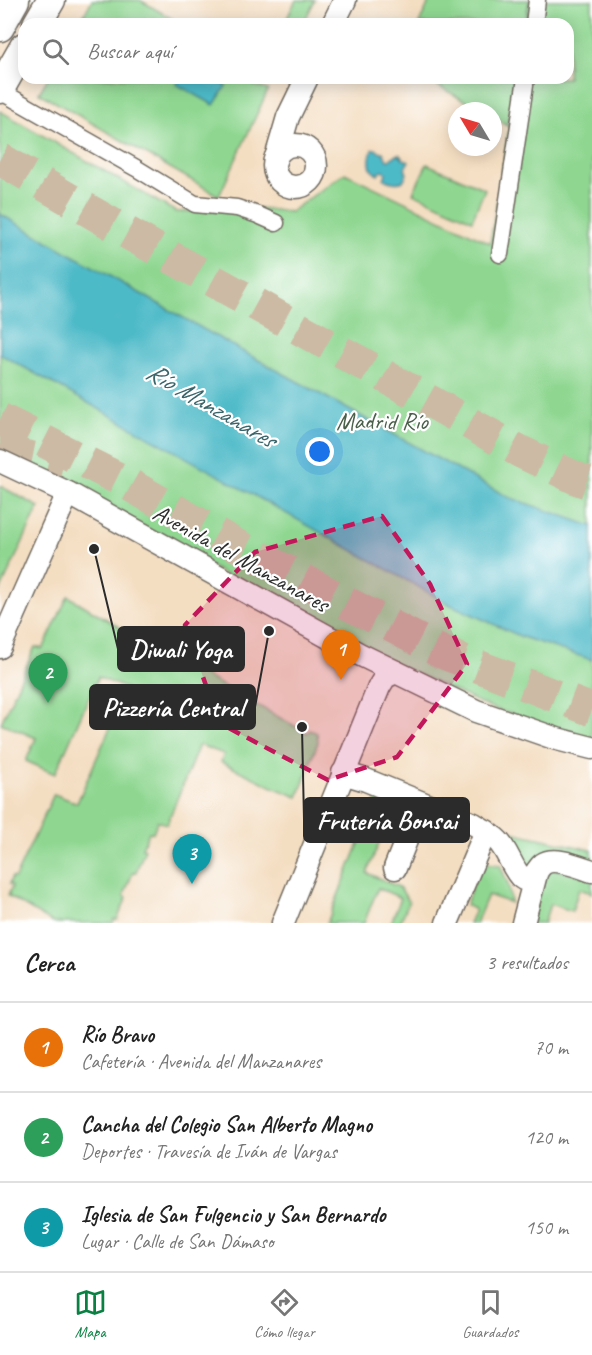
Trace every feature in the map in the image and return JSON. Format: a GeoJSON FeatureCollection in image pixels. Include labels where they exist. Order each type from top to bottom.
{"type":"FeatureCollection","features":[{"type":"Feature","properties":{"kind":"street"},"geometry":{"type":"LineString","coordinates":[[0,27],[15,0]]}},
{"type":"Feature","properties":{"kind":"street"},"geometry":{"type":"LineString","coordinates":[[40,18],[51,0]]}},
{"type":"Feature","properties":{"kind":"street"},"geometry":{"type":"LineString","coordinates":[[336,18],[345,0]]}},
{"type":"Feature","properties":{"kind":"street"},"geometry":{"type":"LineString","coordinates":[[535,18],[537,0]]}},
{"type":"Feature","properties":{"kind":"street"},"geometry":{"type":"LineString","coordinates":[[18,58],[0,90],[195,204],[237,208],[258,214],[276,223]]}},
{"type":"Feature","properties":{"kind":"street"},"geometry":{"type":"LineString","coordinates":[[276,158],[286,148],[299,146],[311,153],[315,159],[315,172],[308,183],[302,186],[288,186],[282,183],[275,171],[276,158],[288,117],[304,84]]}},
{"type":"Feature","properties":{"kind":"street"},"geometry":{"type":"LineString","coordinates":[[500,254],[525,84]]}},
{"type":"Feature","properties":{"kind":"street"},"geometry":{"type":"LineString","coordinates":[[288,117],[306,149]]}},
{"type":"Feature","properties":{"kind":"street","name":"Avenida del Manzanares"},"geometry":{"type":"LineString","coordinates":[[0,461],[68,493],[359,654],[476,711],[557,739],[592,748]]}},
{"type":"Feature","properties":{"kind":"street"},"geometry":{"type":"LineString","coordinates":[[0,647],[68,493]]}},
{"type":"Feature","properties":{"kind":"street"},"geometry":{"type":"LineString","coordinates":[[283,923],[379,687],[385,676],[396,672]]}},
{"type":"Feature","properties":{"kind":"street"},"geometry":{"type":"LineString","coordinates":[[343,773],[366,780],[474,824],[499,842],[520,877],[531,880],[536,874]]}},
{"type":"Feature","properties":{"kind":"street"},"geometry":{"type":"LineString","coordinates":[[395,868],[421,803]]}},
{"type":"Feature","properties":{"kind":"street"},"geometry":{"type":"LineString","coordinates":[[447,923],[486,831]]}},
{"type":"Feature","properties":{"kind":"street"},"geometry":{"type":"LineString","coordinates":[[523,923],[536,874],[539,867],[546,861],[555,860],[592,871]]}},
{"type":"Feature","properties":{"kind":"highlighted area"},"geometry":{"type":"Polygon","coordinates":[[[382,516],[430,584],[467,664],[397,757],[328,780],[219,723],[185,625],[255,552],[382,516]]]}},
{"type":"Feature","properties":{"kind":"green space"},"geometry":{"type":"Polygon","coordinates":[[[92,0],[140,0],[171,18],[82,18],[92,0]]]}},
{"type":"Feature","properties":{"kind":"green space"},"geometry":{"type":"Polygon","coordinates":[[[296,0],[315,0],[306,18],[287,18],[296,0]]]}},
{"type":"Feature","properties":{"kind":"green space"},"geometry":{"type":"Polygon","coordinates":[[[430,0],[529,0],[526,18],[422,18],[430,0]]]}},
{"type":"Feature","properties":{"kind":"green space","name":"Madrid Río"},"geometry":{"type":"Polygon","coordinates":[[[530,0],[592,0],[592,740],[489,707],[361,648],[0,453],[0,111],[176,212],[258,208],[290,212],[345,173],[490,243],[516,84],[574,84],[574,18],[527,18],[530,0]]]}},
{"type":"Feature","properties":{"kind":"green space"},"geometry":{"type":"Polygon","coordinates":[[[44,84],[252,84],[268,90],[219,196],[39,93],[44,84]]]}},
{"type":"Feature","properties":{"kind":"green space"},"geometry":{"type":"Polygon","coordinates":[[[435,84],[514,84],[507,125],[502,122],[502,102],[467,102],[435,84]]]}},
{"type":"Feature","properties":{"kind":"green space"},"geometry":{"type":"Polygon","coordinates":[[[427,164],[485,189],[472,220],[413,193],[427,164]]]}},
{"type":"Feature","properties":{"kind":"green space"},"geometry":{"type":"Polygon","coordinates":[[[0,486],[39,507],[0,591],[0,486]]]}},
{"type":"Feature","properties":{"kind":"green space"},"geometry":{"type":"Polygon","coordinates":[[[68,596],[148,644],[307,733],[310,730],[317,733],[318,742],[298,797],[221,762],[224,754],[199,745],[167,824],[157,821],[153,833],[149,832],[136,872],[133,872],[124,895],[127,897],[117,920],[114,919],[113,923],[53,923],[8,896],[12,886],[9,884],[12,877],[15,878],[54,794],[77,803],[127,689],[98,677],[55,774],[26,761],[36,738],[1,723],[35,647],[43,649],[68,596]]]}},
{"type":"Feature","properties":{"kind":"green space"},"geometry":{"type":"Polygon","coordinates":[[[377,799],[393,808],[367,873],[399,887],[409,901],[400,923],[391,923],[401,898],[378,888],[364,923],[327,923],[377,799]]]}},
{"type":"Feature","properties":{"kind":"green space"},"geometry":{"type":"Polygon","coordinates":[[[494,828],[592,850],[592,865],[527,874],[494,828]]]}},
{"type":"Feature","properties":{"kind":"green space"},"geometry":{"type":"Polygon","coordinates":[[[485,863],[500,865],[508,884],[511,903],[488,895],[476,923],[469,923],[475,910],[466,905],[476,875],[485,863]]]}},
{"type":"Feature","properties":{"kind":"green space"},"geometry":{"type":"Polygon","coordinates":[[[547,868],[592,877],[592,893],[579,889],[572,911],[550,904],[544,923],[528,923],[547,868]]]}},
{"type":"Feature","properties":{"kind":"water"},"geometry":{"type":"Polygon","coordinates":[[[176,84],[222,84],[226,86],[214,105],[176,84]]]}},
{"type":"Feature","properties":{"kind":"water"},"geometry":{"type":"Polygon","coordinates":[[[373,149],[383,152],[387,160],[399,154],[403,159],[409,161],[405,168],[407,174],[403,181],[388,181],[384,179],[386,173],[384,170],[378,175],[372,170],[370,157],[373,149]]]}},
{"type":"Feature","properties":{"kind":"water","name":"Río Manzanares"},"geometry":{"type":"Polygon","coordinates":[[[0,214],[242,351],[508,497],[592,526],[592,660],[522,637],[449,604],[0,354],[0,214]]]}},
{"type":"Feature","properties":{"kind":"tunnel"},"geometry":{"type":"LineString","coordinates":[[0,159],[124,231],[521,452],[592,484]]}},
{"type":"Feature","properties":{"kind":"tunnel"},"geometry":{"type":"LineString","coordinates":[[0,419],[123,481],[236,545],[441,652],[592,710]]}},
{"type":"Feature","properties":{"kind":"tunnel"},"geometry":{"type":"LineString","coordinates":[[0,453],[63,464]]}},
{"type":"Feature","properties":{"kind":"place","name":"Diwali Yoga"},"geometry":{"type":"Point","coordinates":[94,549]}},
{"type":"Feature","properties":{"kind":"place","name":"Pizzería Central"},"geometry":{"type":"Point","coordinates":[269,631]}},
{"type":"Feature","properties":{"kind":"place","name":"Río Bravo"},"geometry":{"type":"Point","coordinates":[341,680]}},
{"type":"Feature","properties":{"kind":"place","name":"Cancha del Colegio San Alberto Magno"},"geometry":{"type":"Point","coordinates":[48,703]}},
{"type":"Feature","properties":{"kind":"place","name":"Frutería Bonsai"},"geometry":{"type":"Point","coordinates":[302,727]}},
{"type":"Feature","properties":{"kind":"place","name":"Iglesia de San Fulgencio y San Bernardo"},"geometry":{"type":"Point","coordinates":[192,884]}}]}
